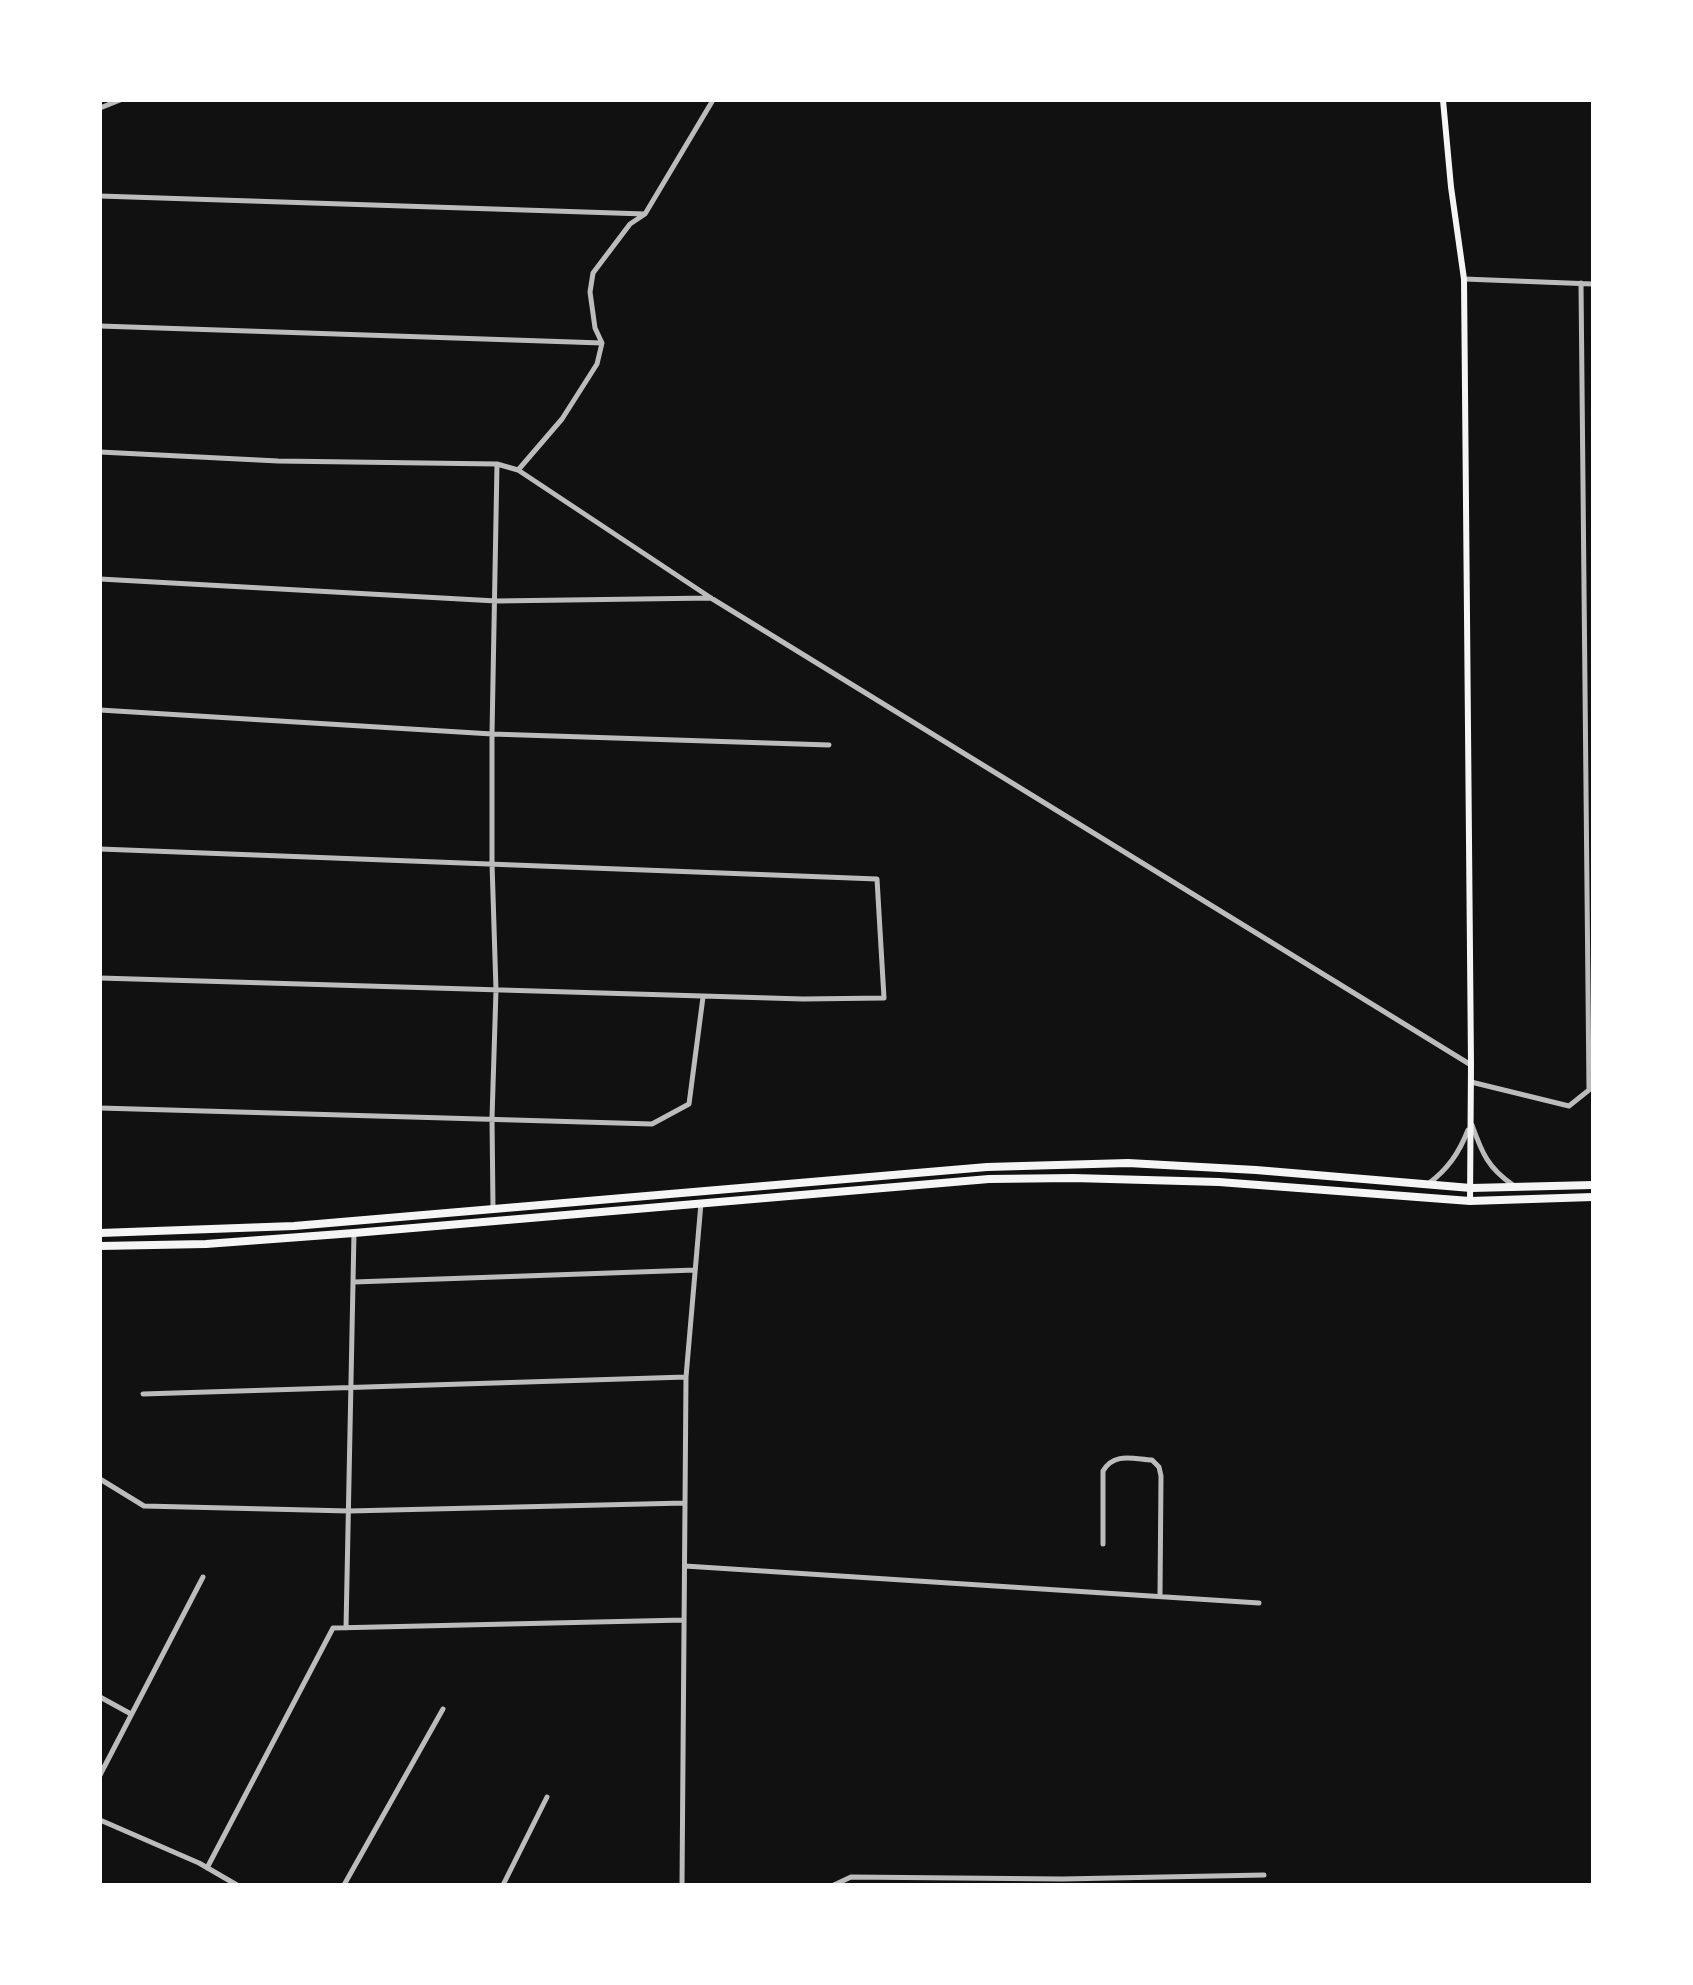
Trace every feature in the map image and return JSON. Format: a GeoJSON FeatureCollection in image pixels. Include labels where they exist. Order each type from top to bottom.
{"type":"FeatureCollection","features":[{"type":"Feature","properties":{"kind":"main road"},"geometry":{"type":"LineString","coordinates":[[1443,100],[1464,279],[1470,1201]]}},
{"type":"Feature","properties":{"kind":"main road"},"geometry":{"type":"LineString","coordinates":[[100,1233],[277,1227],[988,1167],[1128,1164],[1471,1188],[1593,1185]]}},
{"type":"Feature","properties":{"kind":"main road"},"geometry":{"type":"LineString","coordinates":[[100,1246],[206,1244],[989,1180],[1219,1182],[1470,1201],[1593,1198]]}},
{"type":"Feature","properties":{"kind":"street"},"geometry":{"type":"LineString","coordinates":[[100,108],[120,100]]}},
{"type":"Feature","properties":{"kind":"street"},"geometry":{"type":"LineString","coordinates":[[518,470],[562,419],[597,364],[602,342],[590,292],[594,273],[630,224],[645,214],[714,100]]}},
{"type":"Feature","properties":{"kind":"street"},"geometry":{"type":"LineString","coordinates":[[100,196],[645,214]]}},
{"type":"Feature","properties":{"kind":"street"},"geometry":{"type":"LineString","coordinates":[[1464,279],[1593,284]]}},
{"type":"Feature","properties":{"kind":"street"},"geometry":{"type":"LineString","coordinates":[[1471,1082],[1569,1106],[1589,1090],[1581,283]]}},
{"type":"Feature","properties":{"kind":"street"},"geometry":{"type":"LineString","coordinates":[[100,326],[602,342]]}},
{"type":"Feature","properties":{"kind":"street"},"geometry":{"type":"LineString","coordinates":[[100,452],[278,461],[496,464],[518,470],[711,598],[1471,1065]]}},
{"type":"Feature","properties":{"kind":"street"},"geometry":{"type":"LineString","coordinates":[[493,1208],[496,464]]}},
{"type":"Feature","properties":{"kind":"street"},"geometry":{"type":"LineString","coordinates":[[100,579],[496,601],[711,598]]}},
{"type":"Feature","properties":{"kind":"street"},"geometry":{"type":"LineString","coordinates":[[100,710],[492,734],[829,744]]}},
{"type":"Feature","properties":{"kind":"street"},"geometry":{"type":"LineString","coordinates":[[100,849],[877,878],[884,998],[803,999],[100,978]]}},
{"type":"Feature","properties":{"kind":"street"},"geometry":{"type":"LineString","coordinates":[[100,1108],[652,1124],[689,1104],[703,996]]}},
{"type":"Feature","properties":{"kind":"street"},"geometry":{"type":"LineString","coordinates":[[1427,1185],[1454,1159],[1471,1122]]}},
{"type":"Feature","properties":{"kind":"street"},"geometry":{"type":"LineString","coordinates":[[1471,1122],[1486,1160],[1516,1187]]}},
{"type":"Feature","properties":{"kind":"street"},"geometry":{"type":"LineString","coordinates":[[682,1885],[686,1377],[701,1203]]}},
{"type":"Feature","properties":{"kind":"street"},"geometry":{"type":"LineString","coordinates":[[410,1216],[410,1228]]}},
{"type":"Feature","properties":{"kind":"street"},"geometry":{"type":"LineString","coordinates":[[346,1628],[354,1233]]}},
{"type":"Feature","properties":{"kind":"street"},"geometry":{"type":"LineString","coordinates":[[354,1282],[695,1270]]}},
{"type":"Feature","properties":{"kind":"street"},"geometry":{"type":"LineString","coordinates":[[143,1394],[686,1377]]}},
{"type":"Feature","properties":{"kind":"street"},"geometry":{"type":"LineString","coordinates":[[1103,1544],[1103,1471],[1108,1462],[1118,1458],[1152,1460],[1160,1476],[1160,1595]]}},
{"type":"Feature","properties":{"kind":"street"},"geometry":{"type":"LineString","coordinates":[[100,1479],[144,1506],[349,1511],[685,1503]]}},
{"type":"Feature","properties":{"kind":"street"},"geometry":{"type":"LineString","coordinates":[[685,1566],[1259,1603]]}},
{"type":"Feature","properties":{"kind":"street"},"geometry":{"type":"LineString","coordinates":[[100,1776],[203,1577]]}},
{"type":"Feature","properties":{"kind":"street"},"geometry":{"type":"LineString","coordinates":[[207,1868],[333,1628],[684,1620]]}},
{"type":"Feature","properties":{"kind":"street"},"geometry":{"type":"LineString","coordinates":[[100,1697],[131,1714]]}},
{"type":"Feature","properties":{"kind":"street"},"geometry":{"type":"LineString","coordinates":[[344,1885],[443,1709]]}},
{"type":"Feature","properties":{"kind":"street"},"geometry":{"type":"LineString","coordinates":[[503,1885],[547,1797]]}},
{"type":"Feature","properties":{"kind":"street"},"geometry":{"type":"LineString","coordinates":[[100,1820],[237,1885]]}},
{"type":"Feature","properties":{"kind":"street"},"geometry":{"type":"LineString","coordinates":[[834,1885],[851,1878],[1264,1875]]}}]}
